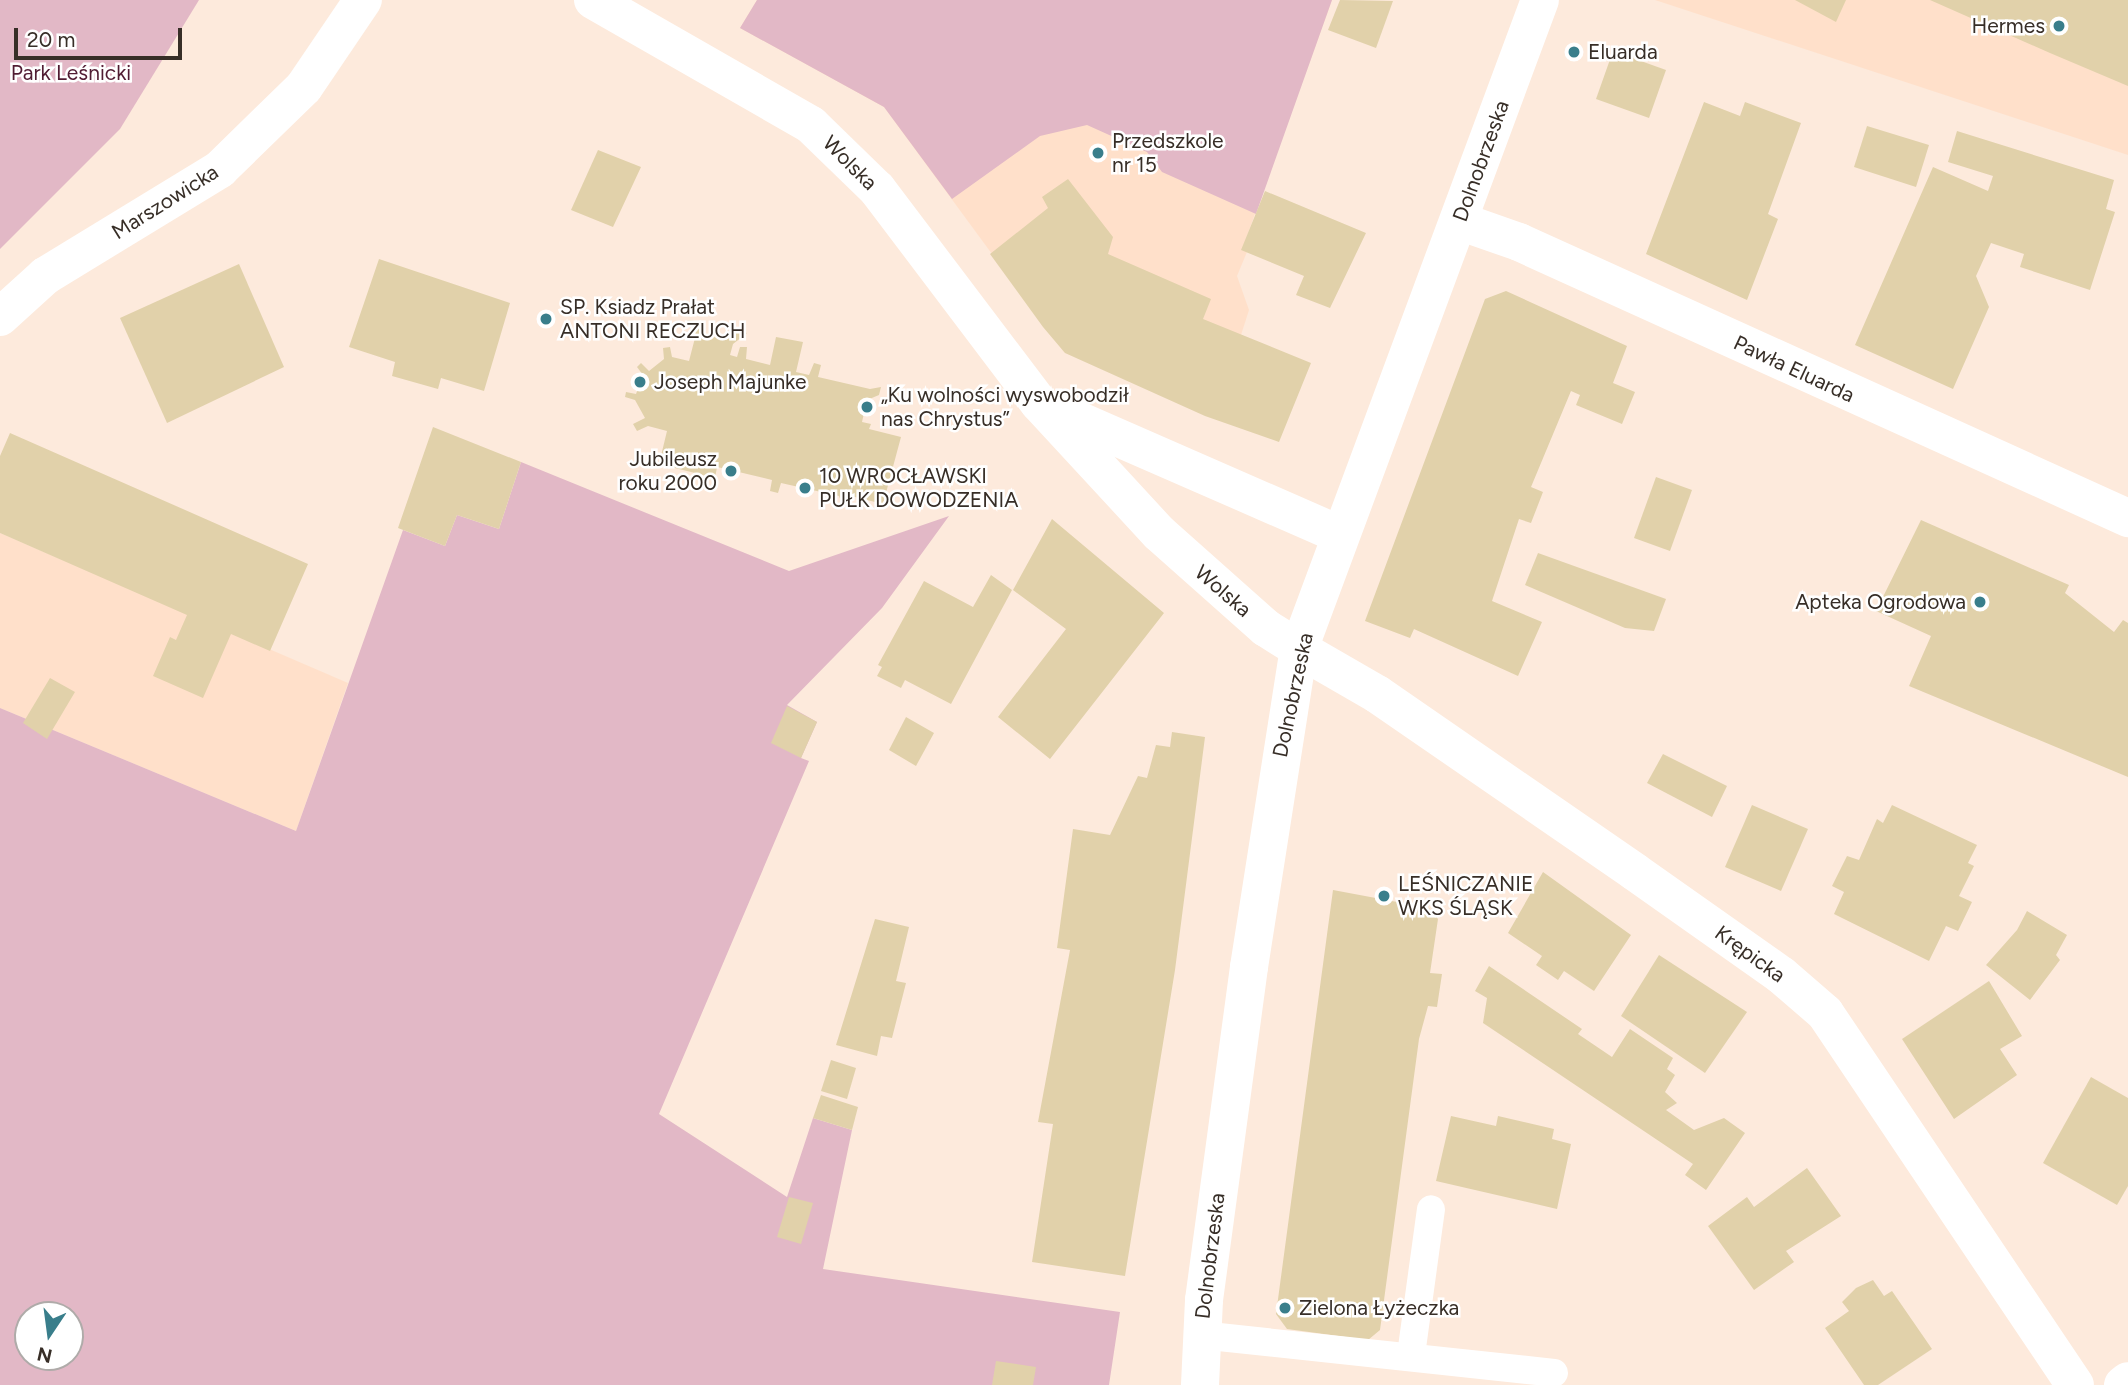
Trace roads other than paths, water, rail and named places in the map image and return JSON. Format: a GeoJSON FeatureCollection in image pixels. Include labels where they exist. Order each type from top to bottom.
{"type":"FeatureCollection","features":[{"type":"Feature","properties":{"kind":"street","name":"Marszowicka"},"geometry":{"type":"LineString","coordinates":[[0,317],[45,276],[220,169],[304,88],[363,0]]}},
{"type":"Feature","properties":{"kind":"street","name":"Wolska"},"geometry":{"type":"LineString","coordinates":[[593,0],[811,125],[877,189],[1039,403],[1187,560],[1266,628],[1299,649]]}},
{"type":"Feature","properties":{"kind":"street","name":"Dolnobrzeska"},"geometry":{"type":"LineString","coordinates":[[1200,1385],[1200,1335],[1251,953],[1299,649],[1339,534],[1540,0]]}},
{"type":"Feature","properties":{"kind":"street","name":"Pawła Eluarda"},"geometry":{"type":"LineString","coordinates":[[1459,221],[1518,242],[2128,518]]}},
{"type":"Feature","properties":{"kind":"street","name":"Wolska"},"geometry":{"type":"LineString","coordinates":[[1039,403],[1339,534]]}},
{"type":"Feature","properties":{"kind":"street","name":"Krępicka"},"geometry":{"type":"LineString","coordinates":[[1299,649],[1377,694],[1635,872],[1781,975],[1825,1013],[2076,1385]]}},
{"type":"Feature","properties":{"kind":"street"},"geometry":{"type":"LineString","coordinates":[[2123,1385],[2128,1381]]}},
{"type":"Feature","properties":{"kind":"lane"},"geometry":{"type":"LineString","coordinates":[[1411,1355],[1431,1209]]}},
{"type":"Feature","properties":{"kind":"lane"},"geometry":{"type":"LineString","coordinates":[[1200,1335],[1411,1355],[1554,1373]]}},
{"type":"Feature","properties":{"kind":"place","name":"Hermes"},"geometry":{"type":"Point","coordinates":[2059,26]}},
{"type":"Feature","properties":{"kind":"place","name":"Eluarda"},"geometry":{"type":"Point","coordinates":[1574,52]}},
{"type":"Feature","properties":{"kind":"place","name":"Przedszkole nr 15"},"geometry":{"type":"Point","coordinates":[1098,153]}},
{"type":"Feature","properties":{"kind":"place","name":"SP. Ksiadz Prałat ANTONI RECZUCH"},"geometry":{"type":"Point","coordinates":[546,319]}},
{"type":"Feature","properties":{"kind":"place","name":"Joseph Majunke"},"geometry":{"type":"Point","coordinates":[640,382]}},
{"type":"Feature","properties":{"kind":"place","name":"„Ku wolności wyswobodził nas Chrystus”"},"geometry":{"type":"Point","coordinates":[867,407]}},
{"type":"Feature","properties":{"kind":"place","name":"Jubileusz roku 2000"},"geometry":{"type":"Point","coordinates":[731,471]}},
{"type":"Feature","properties":{"kind":"place","name":"10 WROCŁAWSKI PUŁK DOWODZENIA"},"geometry":{"type":"Point","coordinates":[805,488]}},
{"type":"Feature","properties":{"kind":"place","name":"Apteka Ogrodowa"},"geometry":{"type":"Point","coordinates":[1980,602]}},
{"type":"Feature","properties":{"kind":"place","name":"LEŚNICZANIE WKS ŚLĄSK"},"geometry":{"type":"Point","coordinates":[1384,896]}},
{"type":"Feature","properties":{"kind":"place","name":"Zielona Łyżeczka"},"geometry":{"type":"Point","coordinates":[1285,1308]}},
{"type":"Feature","properties":{"kind":"park label","name":"Park Leśnicki"},"geometry":{"type":"Point","coordinates":[71,73]}}]}
